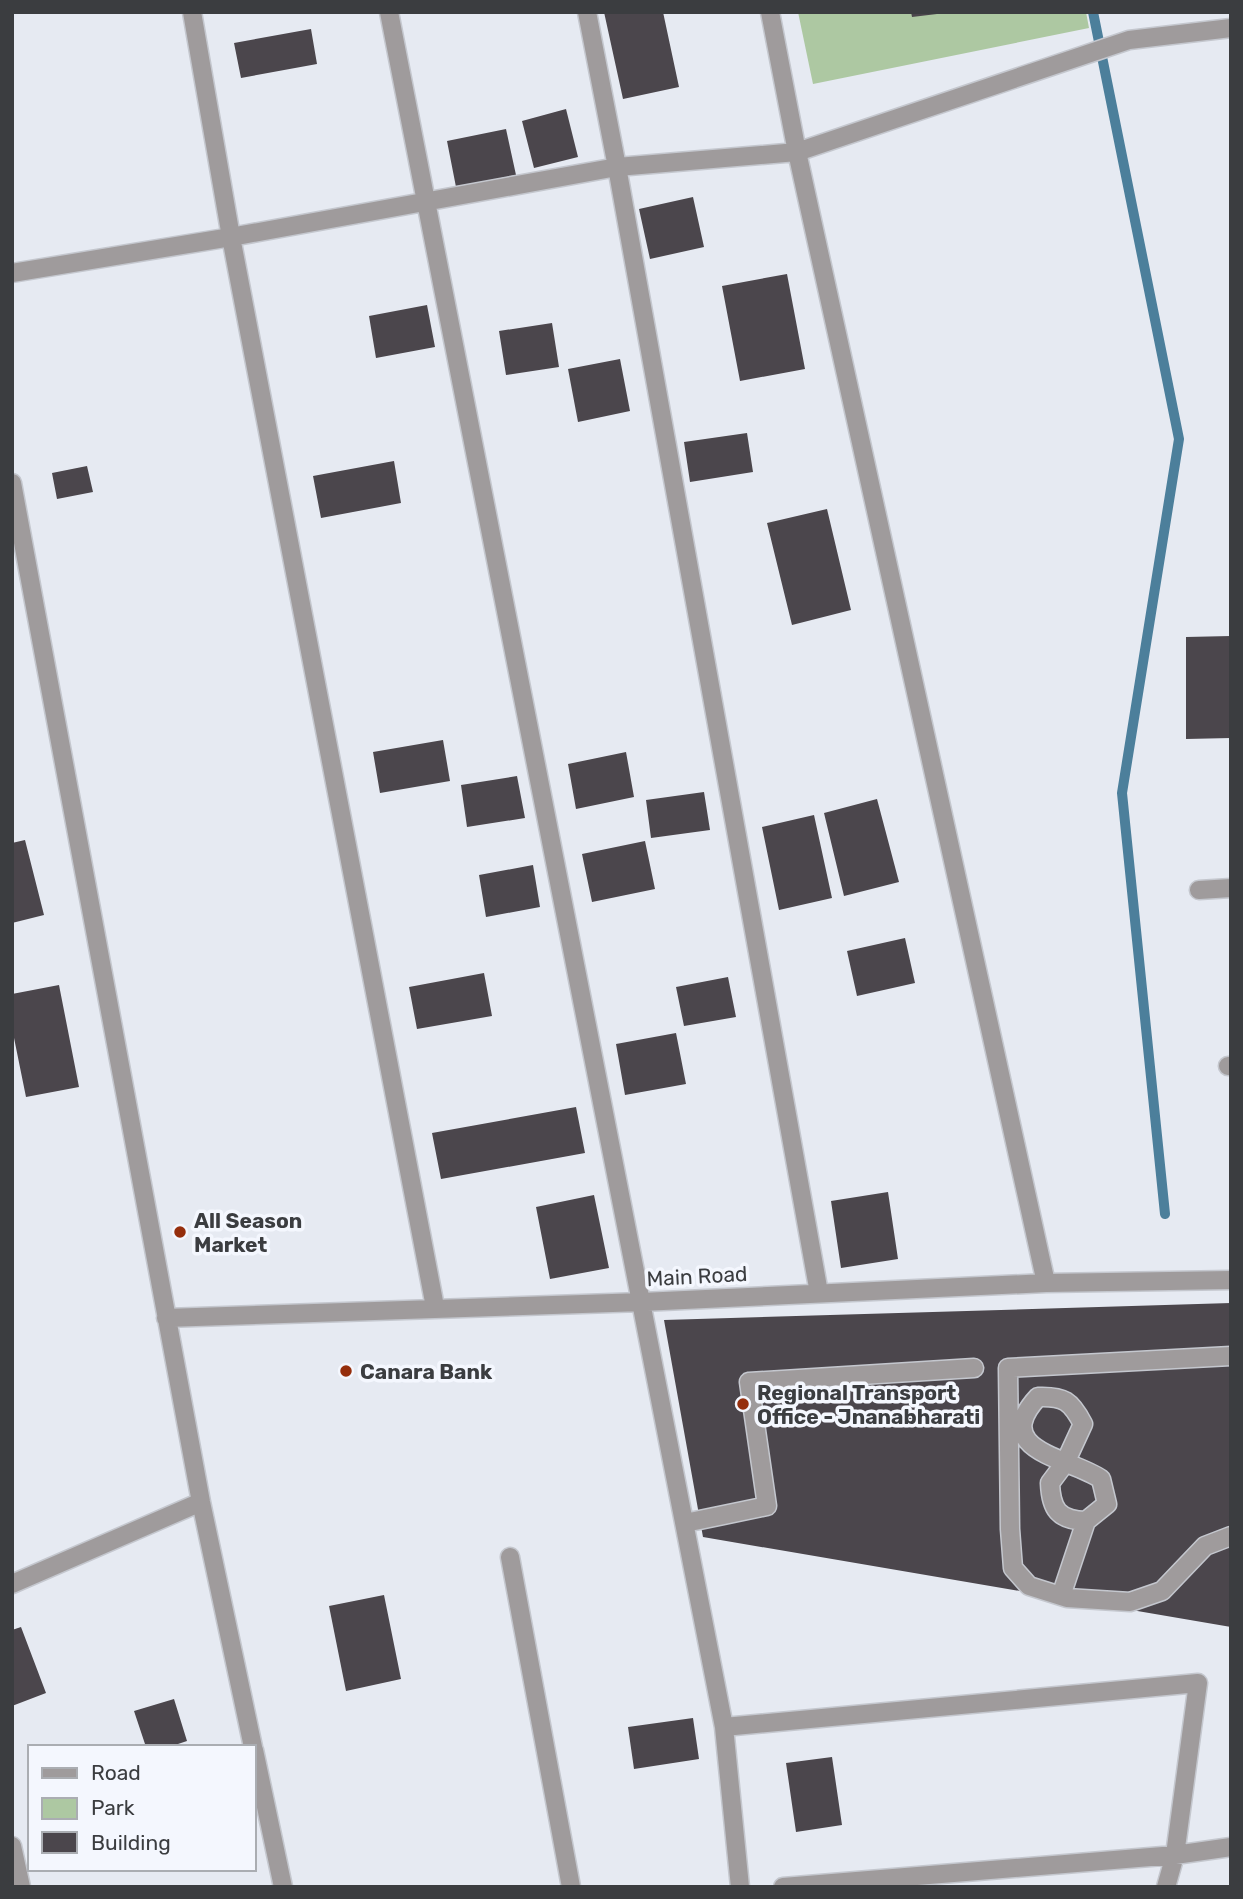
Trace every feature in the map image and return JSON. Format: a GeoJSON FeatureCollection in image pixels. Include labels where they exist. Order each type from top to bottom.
{"type":"FeatureCollection","features":[{"type":"Feature","properties":{"kind":"street"},"geometry":{"type":"LineString","coordinates":[[192,12],[231,237],[435,1307]]}},
{"type":"Feature","properties":{"kind":"street"},"geometry":{"type":"LineString","coordinates":[[389,12],[724,1727],[740,1887]]}},
{"type":"Feature","properties":{"kind":"street"},"geometry":{"type":"LineString","coordinates":[[587,12],[819,1293]]}},
{"type":"Feature","properties":{"kind":"street"},"geometry":{"type":"LineString","coordinates":[[770,12],[797,152],[1046,1283]]}},
{"type":"Feature","properties":{"kind":"street"},"geometry":{"type":"LineString","coordinates":[[12,273],[231,237],[617,167],[797,152],[1129,40],[1231,28]]}},
{"type":"Feature","properties":{"kind":"street"},"geometry":{"type":"LineString","coordinates":[[12,483],[201,1502],[252,1745]]}},
{"type":"Feature","properties":{"kind":"street"},"geometry":{"type":"LineString","coordinates":[[1199,890],[1231,888]]}},
{"type":"Feature","properties":{"kind":"street","name":"Main Road"},"geometry":{"type":"LineString","coordinates":[[166,1318],[642,1302],[1046,1283],[1231,1280]]}},
{"type":"Feature","properties":{"kind":"street"},"geometry":{"type":"LineString","coordinates":[[1231,1356],[1008,1368],[1016,1424],[1010,1529],[1013,1568],[1029,1586],[1060,1596],[1130,1602],[1162,1591],[1205,1546],[1231,1536]]}},
{"type":"Feature","properties":{"kind":"street"},"geometry":{"type":"LineString","coordinates":[[685,1523],[767,1506],[749,1382],[974,1368]]}},
{"type":"Feature","properties":{"kind":"street"},"geometry":{"type":"LineString","coordinates":[[1016,1424],[1038,1398],[1055,1397],[1074,1406],[1083,1424],[1065,1463],[1050,1482],[1051,1501],[1061,1515],[1073,1521],[1086,1521]]}},
{"type":"Feature","properties":{"kind":"street"},"geometry":{"type":"LineString","coordinates":[[1016,1424],[1023,1429],[1027,1442],[1065,1463],[1090,1471],[1101,1479],[1107,1504],[1086,1521],[1060,1596]]}},
{"type":"Feature","properties":{"kind":"street"},"geometry":{"type":"LineString","coordinates":[[12,1584],[201,1502]]}},
{"type":"Feature","properties":{"kind":"street"},"geometry":{"type":"LineString","coordinates":[[510,1557],[571,1887]]}},
{"type":"Feature","properties":{"kind":"street"},"geometry":{"type":"LineString","coordinates":[[724,1727],[1198,1683],[1175,1856],[1166,1887]]}},
{"type":"Feature","properties":{"kind":"street"},"geometry":{"type":"LineString","coordinates":[[256,1762],[283,1887]]}},
{"type":"Feature","properties":{"kind":"street"},"geometry":{"type":"LineString","coordinates":[[12,1846],[21,1887]]}},
{"type":"Feature","properties":{"kind":"street"},"geometry":{"type":"LineString","coordinates":[[783,1887],[1175,1856],[1231,1847]]}},
{"type":"Feature","properties":{"kind":"green space"},"geometry":{"type":"Polygon","coordinates":[[[798,12],[1086,12],[1089,28],[813,84],[798,12]]]}},
{"type":"Feature","properties":{"kind":"building"},"geometry":{"type":"Polygon","coordinates":[[[604,12],[663,12],[679,87],[623,99],[604,12]]]}},
{"type":"Feature","properties":{"kind":"building"},"geometry":{"type":"Polygon","coordinates":[[[911,12],[937,12],[937,14],[912,17],[911,12]]]}},
{"type":"Feature","properties":{"kind":"building"},"geometry":{"type":"Polygon","coordinates":[[[311,29],[317,64],[241,78],[234,43],[311,29]]]}},
{"type":"Feature","properties":{"kind":"building"},"geometry":{"type":"Polygon","coordinates":[[[566,109],[578,157],[534,168],[522,121],[566,109]]]}},
{"type":"Feature","properties":{"kind":"building"},"geometry":{"type":"Polygon","coordinates":[[[506,129],[516,175],[456,187],[447,141],[506,129]]]}},
{"type":"Feature","properties":{"kind":"building"},"geometry":{"type":"Polygon","coordinates":[[[693,197],[704,247],[650,259],[639,209],[693,197]]]}},
{"type":"Feature","properties":{"kind":"building"},"geometry":{"type":"Polygon","coordinates":[[[787,274],[805,369],[740,381],[722,286],[787,274]]]}},
{"type":"Feature","properties":{"kind":"building"},"geometry":{"type":"Polygon","coordinates":[[[427,305],[435,347],[376,358],[369,316],[427,305]]]}},
{"type":"Feature","properties":{"kind":"building"},"geometry":{"type":"Polygon","coordinates":[[[552,323],[559,367],[506,375],[499,331],[552,323]]]}},
{"type":"Feature","properties":{"kind":"building"},"geometry":{"type":"Polygon","coordinates":[[[620,359],[630,411],[578,422],[568,369],[620,359]]]}},
{"type":"Feature","properties":{"kind":"building"},"geometry":{"type":"Polygon","coordinates":[[[747,433],[753,472],[690,482],[684,442],[747,433]]]}},
{"type":"Feature","properties":{"kind":"building"},"geometry":{"type":"Polygon","coordinates":[[[394,461],[401,503],[321,518],[313,476],[394,461]]]}},
{"type":"Feature","properties":{"kind":"building"},"geometry":{"type":"Polygon","coordinates":[[[87,466],[93,492],[57,499],[52,473],[87,466]]]}},
{"type":"Feature","properties":{"kind":"building"},"geometry":{"type":"Polygon","coordinates":[[[827,509],[851,610],[792,625],[767,523],[827,509]]]}},
{"type":"Feature","properties":{"kind":"building"},"geometry":{"type":"Polygon","coordinates":[[[1231,636],[1231,738],[1186,739],[1186,637],[1231,636]]]}},
{"type":"Feature","properties":{"kind":"building"},"geometry":{"type":"Polygon","coordinates":[[[443,740],[450,781],[380,793],[373,752],[443,740]]]}},
{"type":"Feature","properties":{"kind":"building"},"geometry":{"type":"Polygon","coordinates":[[[626,752],[634,797],[576,809],[568,764],[626,752]]]}},
{"type":"Feature","properties":{"kind":"building"},"geometry":{"type":"Polygon","coordinates":[[[517,776],[525,818],[467,827],[461,785],[517,776]]]}},
{"type":"Feature","properties":{"kind":"building"},"geometry":{"type":"Polygon","coordinates":[[[704,792],[710,830],[651,838],[646,800],[704,792]]]}},
{"type":"Feature","properties":{"kind":"building"},"geometry":{"type":"Polygon","coordinates":[[[877,799],[899,882],[844,896],[824,813],[877,799]]]}},
{"type":"Feature","properties":{"kind":"building"},"geometry":{"type":"Polygon","coordinates":[[[814,815],[832,898],[779,910],[762,827],[814,815]]]}},
{"type":"Feature","properties":{"kind":"building"},"geometry":{"type":"Polygon","coordinates":[[[25,840],[44,915],[12,923],[12,843],[25,840]]]}},
{"type":"Feature","properties":{"kind":"building"},"geometry":{"type":"Polygon","coordinates":[[[645,841],[655,889],[592,902],[582,854],[645,841]]]}},
{"type":"Feature","properties":{"kind":"building"},"geometry":{"type":"Polygon","coordinates":[[[533,865],[540,907],[486,917],[479,875],[533,865]]]}},
{"type":"Feature","properties":{"kind":"building"},"geometry":{"type":"Polygon","coordinates":[[[905,938],[915,983],[857,996],[847,951],[905,938]]]}},
{"type":"Feature","properties":{"kind":"building"},"geometry":{"type":"Polygon","coordinates":[[[484,973],[492,1016],[417,1029],[409,987],[484,973]]]}},
{"type":"Feature","properties":{"kind":"building"},"geometry":{"type":"Polygon","coordinates":[[[728,977],[736,1017],[684,1026],[676,987],[728,977]]]}},
{"type":"Feature","properties":{"kind":"building"},"geometry":{"type":"Polygon","coordinates":[[[59,985],[79,1087],[26,1097],[12,1028],[12,994],[59,985]]]}},
{"type":"Feature","properties":{"kind":"building"},"geometry":{"type":"Polygon","coordinates":[[[676,1033],[686,1084],[625,1095],[616,1044],[676,1033]]]}},
{"type":"Feature","properties":{"kind":"building"},"geometry":{"type":"Polygon","coordinates":[[[576,1107],[585,1153],[441,1179],[432,1133],[576,1107]]]}},
{"type":"Feature","properties":{"kind":"building"},"geometry":{"type":"Polygon","coordinates":[[[888,1192],[898,1259],[841,1268],[831,1201],[888,1192]]]}},
{"type":"Feature","properties":{"kind":"building"},"geometry":{"type":"Polygon","coordinates":[[[594,1195],[609,1268],[550,1279],[536,1207],[594,1195]]]}},
{"type":"Feature","properties":{"kind":"building"},"geometry":{"type":"Polygon","coordinates":[[[1231,1303],[1231,1627],[703,1537],[664,1320],[1231,1303]]]}},
{"type":"Feature","properties":{"kind":"building"},"geometry":{"type":"Polygon","coordinates":[[[384,1595],[401,1679],[346,1691],[329,1606],[384,1595]]]}},
{"type":"Feature","properties":{"kind":"building"},"geometry":{"type":"Polygon","coordinates":[[[21,1627],[46,1693],[12,1706],[12,1630],[21,1627]]]}},
{"type":"Feature","properties":{"kind":"building"},"geometry":{"type":"Polygon","coordinates":[[[174,1699],[187,1741],[175,1745],[145,1745],[134,1711],[174,1699]]]}},
{"type":"Feature","properties":{"kind":"building"},"geometry":{"type":"Polygon","coordinates":[[[693,1718],[699,1759],[634,1769],[628,1727],[693,1718]]]}},
{"type":"Feature","properties":{"kind":"building"},"geometry":{"type":"Polygon","coordinates":[[[832,1757],[842,1825],[796,1832],[786,1763],[832,1757]]]}},
{"type":"Feature","properties":{"kind":"waterway"},"geometry":{"type":"LineString","coordinates":[[1093,12],[1179,439],[1122,793],[1165,1214]]}},
{"type":"Feature","properties":{"kind":"place","name":"All Season Market"},"geometry":{"type":"Point","coordinates":[180,1232]}},
{"type":"Feature","properties":{"kind":"place","name":"Canara Bank"},"geometry":{"type":"Point","coordinates":[346,1371]}},
{"type":"Feature","properties":{"kind":"place","name":"Regional Transport Office - Jnanabharati"},"geometry":{"type":"Point","coordinates":[743,1404]}}]}
